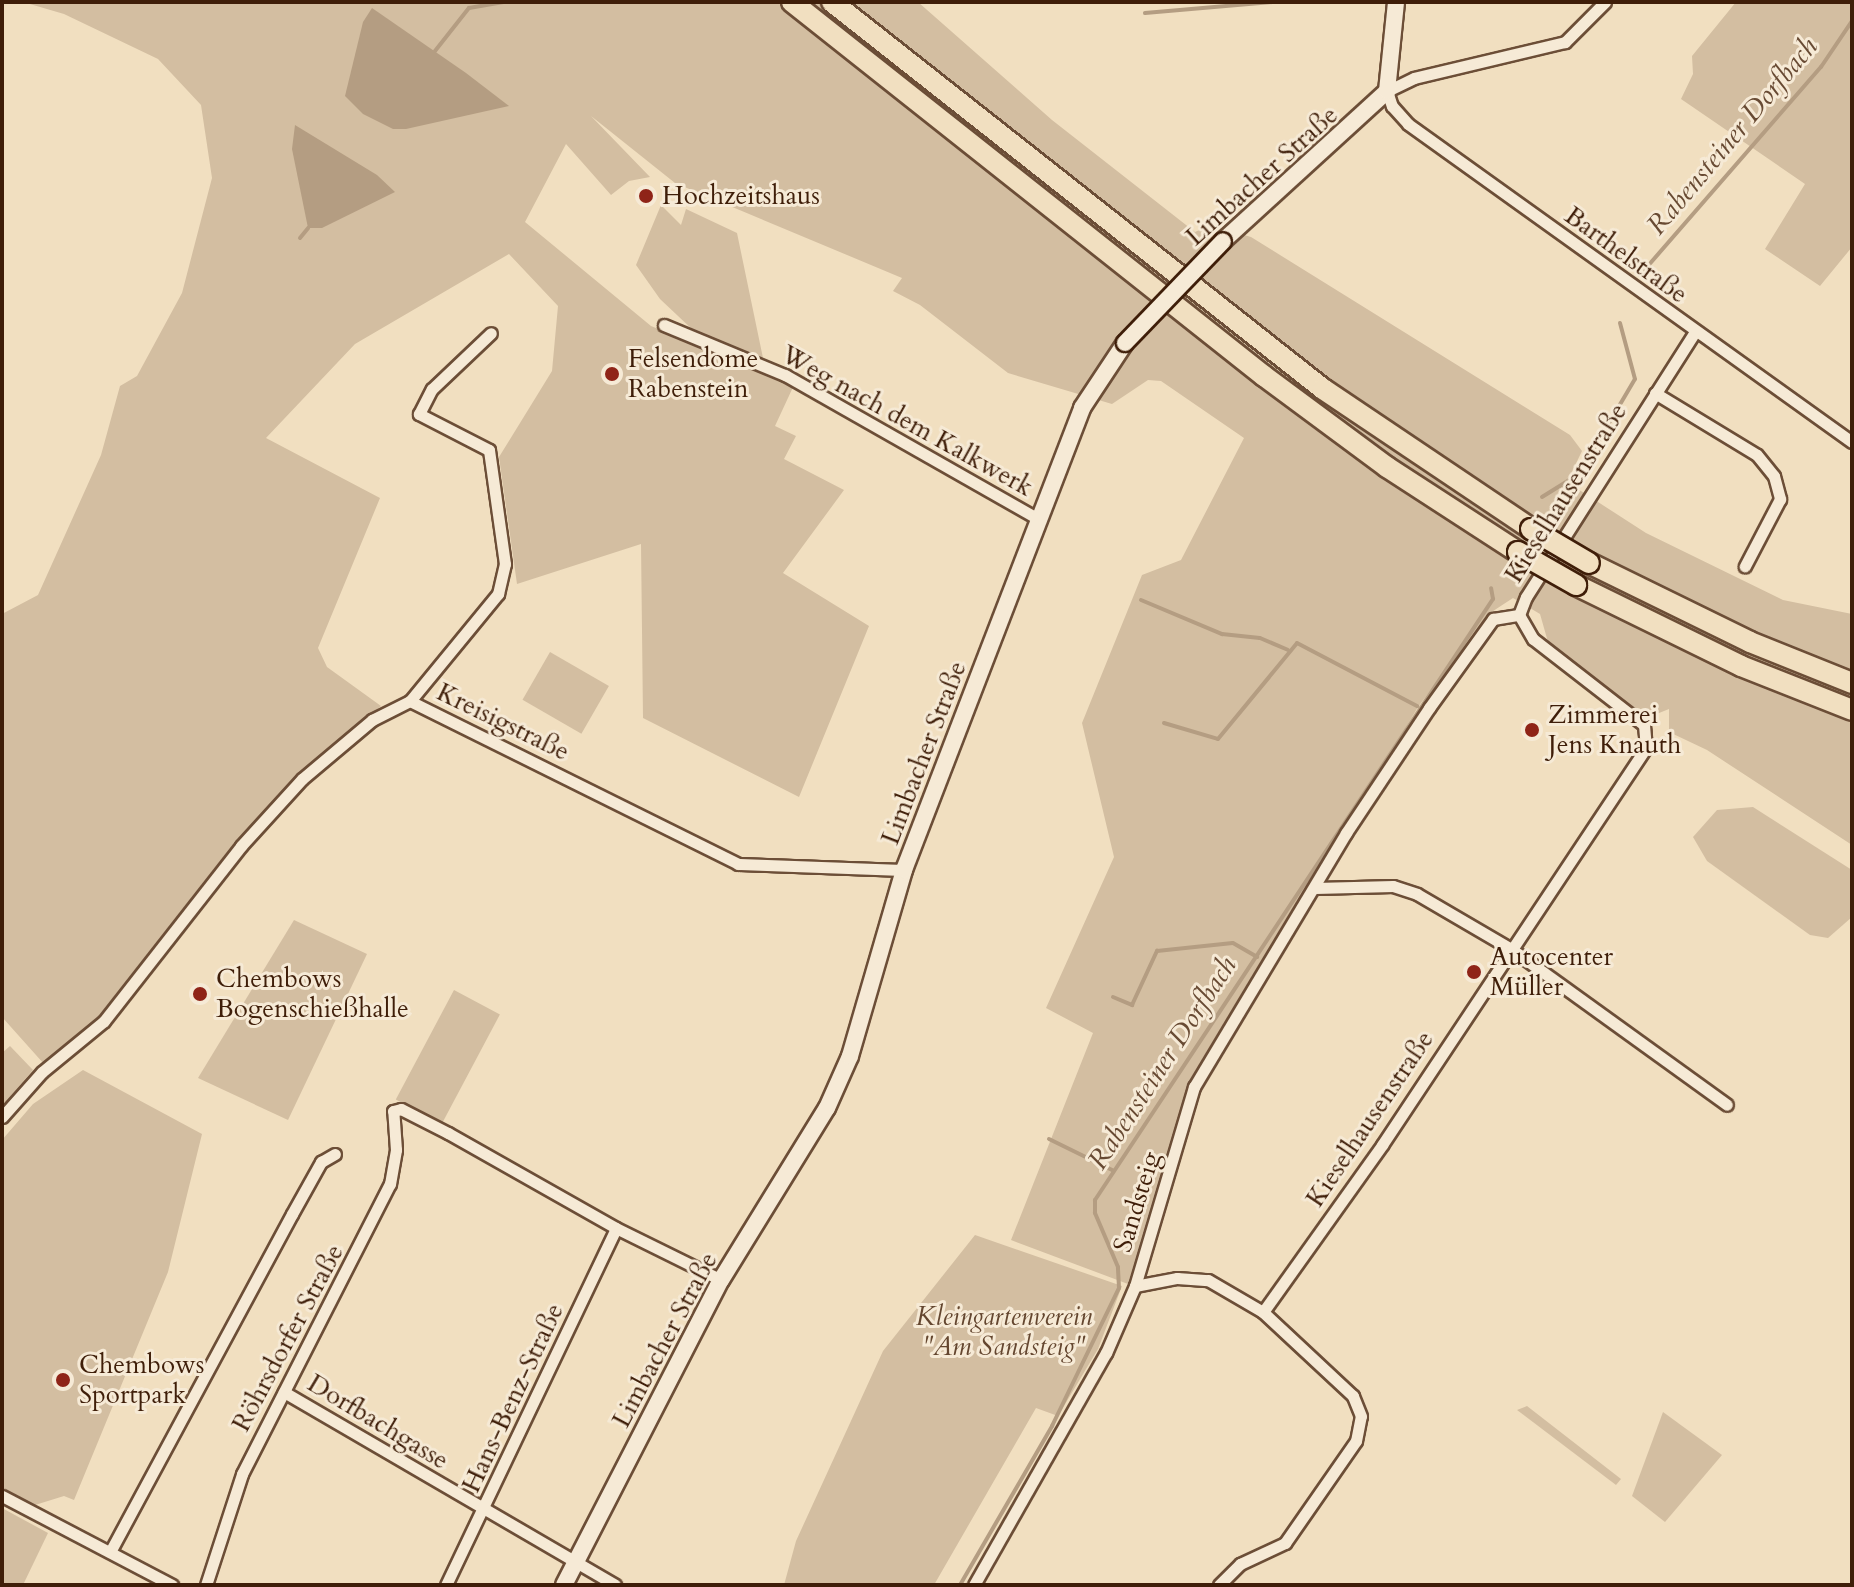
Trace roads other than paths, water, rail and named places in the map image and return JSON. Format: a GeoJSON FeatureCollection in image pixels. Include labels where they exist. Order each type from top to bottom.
{"type":"FeatureCollection","features":[{"type":"Feature","properties":{"kind":"highway"},"geometry":{"type":"LineString","coordinates":[[792,2],[1276,385],[1387,467],[1518,552],[1576,585],[1741,666],[1852,710]]}},
{"type":"Feature","properties":{"kind":"highway"},"geometry":{"type":"LineString","coordinates":[[832,2],[1323,389],[1531,529],[1589,563],[1723,629],[1852,683]]}},
{"type":"Feature","properties":{"kind":"street"},"geometry":{"type":"LineString","coordinates":[[1387,91],[1396,2]]}},
{"type":"Feature","properties":{"kind":"street"},"geometry":{"type":"LineString","coordinates":[[1387,91],[1414,78],[1565,42],[1605,2]]}},
{"type":"Feature","properties":{"kind":"street","name":"Limbacher Straße"},"geometry":{"type":"LineString","coordinates":[[564,1585],[721,1280],[825,1112],[845,1069],[904,870],[1082,408],[1125,343],[1223,241],[1387,91]]}},
{"type":"Feature","properties":{"kind":"street","name":"Barthelstraße"},"geometry":{"type":"LineString","coordinates":[[1387,91],[1406,123],[1852,442]]}},
{"type":"Feature","properties":{"kind":"street","name":"Weg nach dem Kalkwerk"},"geometry":{"type":"LineString","coordinates":[[664,325],[785,375],[1040,520]]}},
{"type":"Feature","properties":{"kind":"street","name":"Kieselhausenstraße"},"geometry":{"type":"LineString","coordinates":[[1263,1312],[1382,1145],[1647,740],[1637,718],[1533,639],[1519,615],[1695,332]]}},
{"type":"Feature","properties":{"kind":"street"},"geometry":{"type":"LineString","coordinates":[[410,701],[503,583],[503,527],[489,450],[419,414],[432,389],[491,333]]}},
{"type":"Feature","properties":{"kind":"street","name":"Kieselhausenstraße"},"geometry":{"type":"LineString","coordinates":[[1655,393],[1757,455],[1774,476],[1780,499],[1745,566]]}},
{"type":"Feature","properties":{"kind":"street","name":"Sandsteig"},"geometry":{"type":"LineString","coordinates":[[974,1585],[1070,1422],[1135,1286],[1194,1087],[1346,833],[1484,630],[1501,616],[1519,615]]}},
{"type":"Feature","properties":{"kind":"street","name":"Kreisigstraße"},"geometry":{"type":"LineString","coordinates":[[2,1117],[42,1072],[104,1021],[241,846],[302,779],[372,720],[410,701],[738,864],[904,870]]}},
{"type":"Feature","properties":{"kind":"street"},"geometry":{"type":"LineString","coordinates":[[1315,888],[1393,886],[1417,894],[1511,949],[1727,1105]]}},
{"type":"Feature","properties":{"kind":"street","name":"Röhrsdorfer Straße"},"geometry":{"type":"LineString","coordinates":[[206,1585],[242,1474],[390,1184],[396,1150],[393,1111],[401,1109],[448,1133],[616,1228]]}},
{"type":"Feature","properties":{"kind":"street","name":"Röhrsdorfer Straße"},"geometry":{"type":"LineString","coordinates":[[110,1552],[321,1162],[335,1154]]}},
{"type":"Feature","properties":{"kind":"street"},"geometry":{"type":"LineString","coordinates":[[616,1228],[721,1280]]}},
{"type":"Feature","properties":{"kind":"street","name":"Hans-Benz-Straße"},"geometry":{"type":"LineString","coordinates":[[446,1585],[484,1512],[616,1228]]}},
{"type":"Feature","properties":{"kind":"street"},"geometry":{"type":"LineString","coordinates":[[1135,1286],[1177,1278],[1208,1280],[1263,1312],[1353,1396],[1361,1416],[1356,1441],[1285,1543],[1240,1564],[1219,1585]]}},
{"type":"Feature","properties":{"kind":"street","name":"Dorfbachgasse"},"geometry":{"type":"LineString","coordinates":[[284,1392],[484,1512],[615,1585]]}},
{"type":"Feature","properties":{"kind":"street"},"geometry":{"type":"LineString","coordinates":[[2,1496],[172,1585]]}},
{"type":"Feature","properties":{"kind":"waterway"},"geometry":{"type":"LineString","coordinates":[[435,51],[469,8],[503,2]]}},
{"type":"Feature","properties":{"kind":"waterway"},"geometry":{"type":"LineString","coordinates":[[1145,13],[1273,2]]}},
{"type":"Feature","properties":{"kind":"waterway","name":"Rabensteiner Dorfbach"},"geometry":{"type":"LineString","coordinates":[[1640,275],[1821,67],[1852,21]]}},
{"type":"Feature","properties":{"kind":"waterway"},"geometry":{"type":"LineString","coordinates":[[300,238],[308,228]]}},
{"type":"Feature","properties":{"kind":"waterway","name":"Rabensteiner Dorfbach"},"geometry":{"type":"LineString","coordinates":[[1542,497],[1579,474],[1635,379],[1620,323]]}},
{"type":"Feature","properties":{"kind":"waterway","name":"Rabensteiner Dorfbach"},"geometry":{"type":"LineString","coordinates":[[960,1585],[1052,1426],[1119,1288],[1118,1267],[1095,1213],[1095,1200],[1493,599],[1491,588]]}},
{"type":"Feature","properties":{"kind":"waterway"},"geometry":{"type":"LineString","coordinates":[[1141,600],[1222,634],[1260,638],[1288,650]]}},
{"type":"Feature","properties":{"kind":"waterway"},"geometry":{"type":"LineString","coordinates":[[1164,723],[1218,739],[1297,643],[1417,706]]}},
{"type":"Feature","properties":{"kind":"waterway"},"geometry":{"type":"LineString","coordinates":[[1113,997],[1132,1005],[1157,951],[1233,943],[1257,957]]}},
{"type":"Feature","properties":{"kind":"waterway"},"geometry":{"type":"LineString","coordinates":[[2,1042],[2,1049]]}},
{"type":"Feature","properties":{"kind":"waterway"},"geometry":{"type":"LineString","coordinates":[[1049,1139],[1114,1171]]}},
{"type":"Feature","properties":{"kind":"place","name":"Hochzeitshaus"},"geometry":{"type":"Point","coordinates":[646,196]}},
{"type":"Feature","properties":{"kind":"place","name":"Felsendome Rabenstein"},"geometry":{"type":"Point","coordinates":[612,374]}},
{"type":"Feature","properties":{"kind":"place","name":"Zimmerei Jens Knauth"},"geometry":{"type":"Point","coordinates":[1532,730]}},
{"type":"Feature","properties":{"kind":"place","name":"Autocenter Müller"},"geometry":{"type":"Point","coordinates":[1474,972]}},
{"type":"Feature","properties":{"kind":"place","name":"Chembows Bogenschießhalle"},"geometry":{"type":"Point","coordinates":[200,994]}},
{"type":"Feature","properties":{"kind":"place","name":"Chembows Sportpark"},"geometry":{"type":"Point","coordinates":[63,1380]}},
{"type":"Feature","properties":{"kind":"park label","name":"Kleingartenverein \"Am Sandsteig\""},"geometry":{"type":"Point","coordinates":[1004,1332]}}]}
